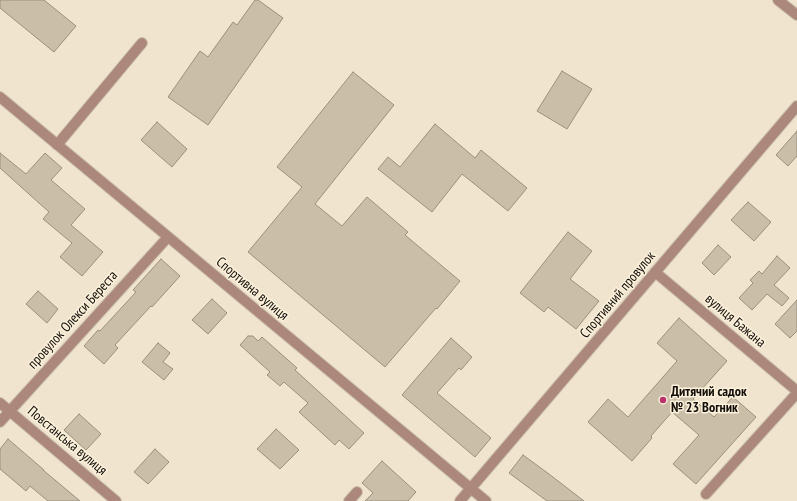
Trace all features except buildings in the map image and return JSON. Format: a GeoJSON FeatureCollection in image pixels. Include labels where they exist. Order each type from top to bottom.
{"type":"FeatureCollection","features":[{"type":"Feature","properties":{"kind":"street"},"geometry":{"type":"LineString","coordinates":[[778,0],[797,15]]}},
{"type":"Feature","properties":{"kind":"street"},"geometry":{"type":"LineString","coordinates":[[57,145],[142,43]]}},
{"type":"Feature","properties":{"kind":"street","name":"Спортивна вулиця"},"geometry":{"type":"LineString","coordinates":[[0,97],[486,501]]}},
{"type":"Feature","properties":{"kind":"street","name":"Спортивний провулок"},"geometry":{"type":"LineString","coordinates":[[460,501],[797,106]]}},
{"type":"Feature","properties":{"kind":"street","name":"провулок Олекси Береста"},"geometry":{"type":"LineString","coordinates":[[0,422],[168,237]]}},
{"type":"Feature","properties":{"kind":"street","name":"вулиця Бажана"},"geometry":{"type":"LineString","coordinates":[[655,272],[797,392]]}},
{"type":"Feature","properties":{"kind":"street"},"geometry":{"type":"LineString","coordinates":[[706,494],[797,392]]}},
{"type":"Feature","properties":{"kind":"street","name":"Повстанська вулиця"},"geometry":{"type":"LineString","coordinates":[[0,403],[116,501]]}},
{"type":"Feature","properties":{"kind":"street"},"geometry":{"type":"LineString","coordinates":[[349,501],[357,492]]}},
{"type":"Feature","properties":{"kind":"place","name":"Дитячий садок № 23 Вогник"},"geometry":{"type":"Point","coordinates":[663,400]}}]}
